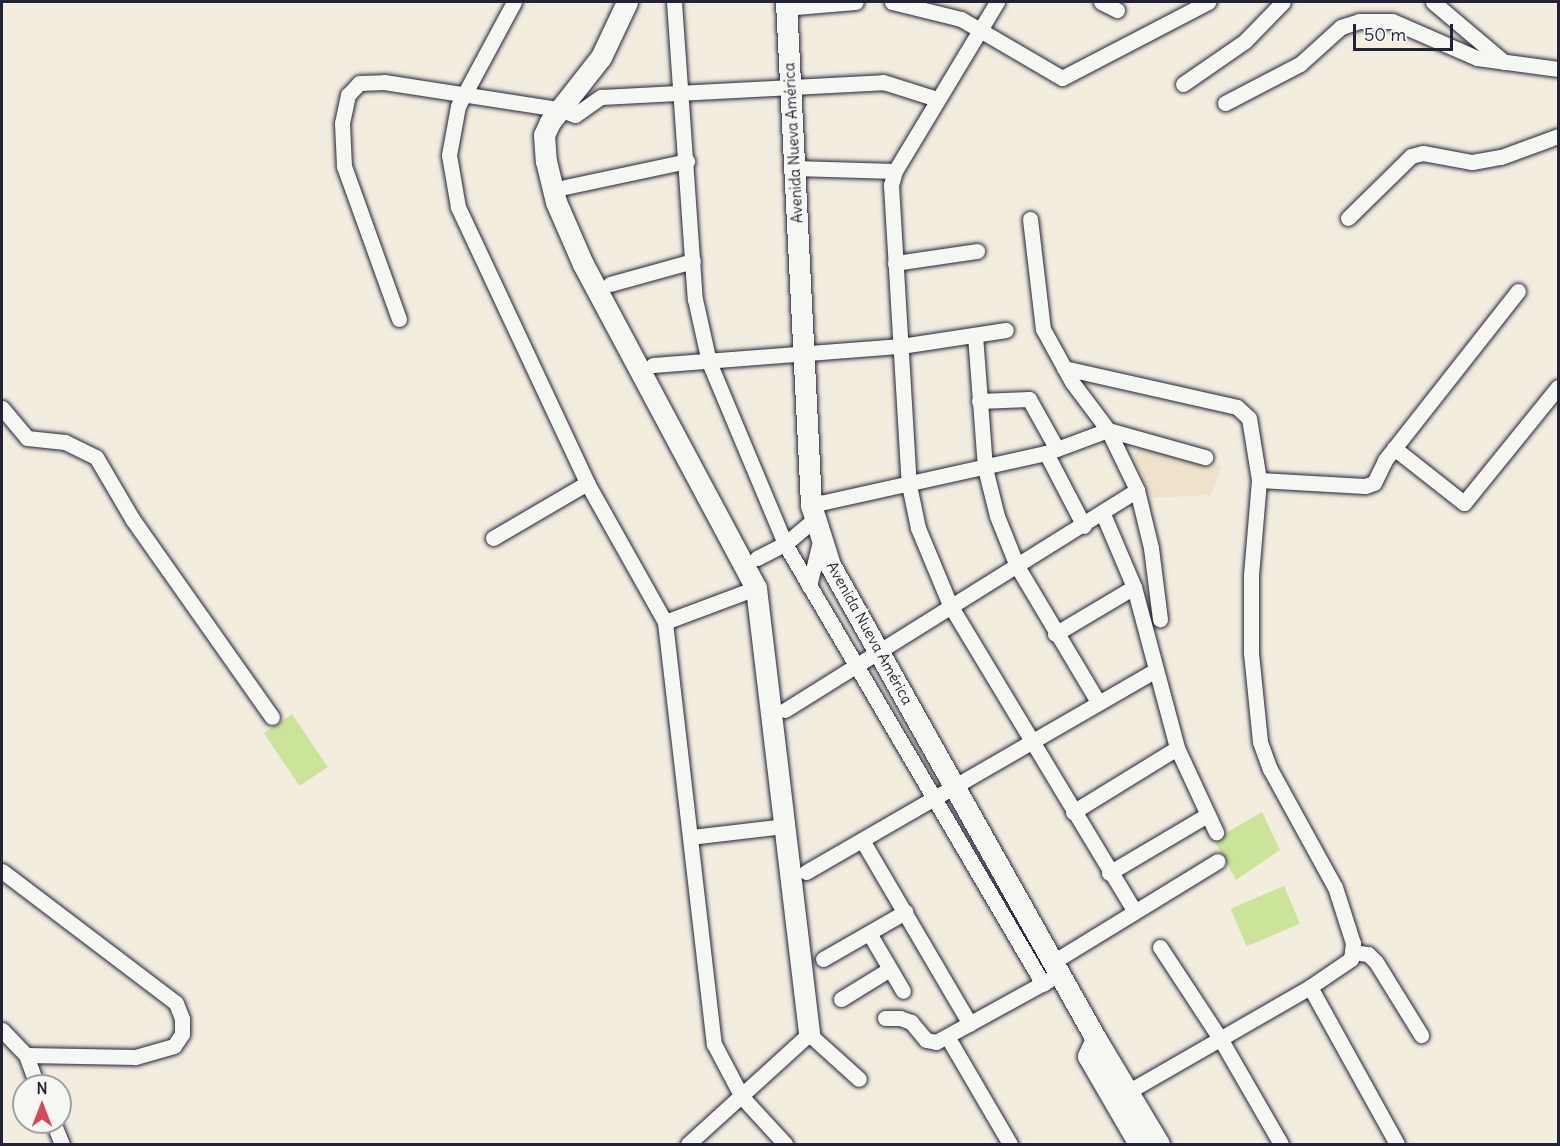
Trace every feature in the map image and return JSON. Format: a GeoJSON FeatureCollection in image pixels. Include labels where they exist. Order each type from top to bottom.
{"type":"FeatureCollection","features":[{"type":"Feature","properties":{"kind":"street"},"geometry":{"type":"LineString","coordinates":[[514,2],[458,106],[449,155],[458,207],[586,483],[665,622],[714,1044],[742,1097],[784,1144]]}},
{"type":"Feature","properties":{"kind":"street"},"geometry":{"type":"LineString","coordinates":[[627,2],[601,57],[559,109],[544,135],[546,161],[556,202],[583,264],[756,588],[809,1034],[858,1079]]}},
{"type":"Feature","properties":{"kind":"street"},"geometry":{"type":"LineString","coordinates":[[674,2],[683,92],[695,299],[709,362],[785,544],[808,586],[932,800],[1052,974]]}},
{"type":"Feature","properties":{"kind":"street"},"geometry":{"type":"LineString","coordinates":[[786,5],[856,2]]}},
{"type":"Feature","properties":{"kind":"street"},"geometry":{"type":"LineString","coordinates":[[892,2],[955,16],[1055,76],[1068,78],[1208,2]]}},
{"type":"Feature","properties":{"kind":"street"},"geometry":{"type":"LineString","coordinates":[[997,2],[895,171],[890,201],[909,485],[918,528],[950,605],[1109,873],[1134,910]]}},
{"type":"Feature","properties":{"kind":"street"},"geometry":{"type":"LineString","coordinates":[[1101,2],[1117,10]]}},
{"type":"Feature","properties":{"kind":"street"},"geometry":{"type":"LineString","coordinates":[[1183,84],[1245,41],[1283,2]]}},
{"type":"Feature","properties":{"kind":"street"},"geometry":{"type":"LineString","coordinates":[[1434,2],[1505,63]]}},
{"type":"Feature","properties":{"kind":"street","name":"Avenida Nueva América"},"geometry":{"type":"LineString","coordinates":[[786,5],[804,356],[816,519],[830,565],[955,787],[1052,974],[1096,1039],[1088,1056],[1122,1096]]}},
{"type":"Feature","properties":{"kind":"street"},"geometry":{"type":"LineString","coordinates":[[1225,103],[1300,64],[1341,27],[1359,21],[1392,21],[1477,58],[1558,69]]}},
{"type":"Feature","properties":{"kind":"street"},"geometry":{"type":"LineString","coordinates":[[399,319],[344,166],[342,123],[348,95],[359,83],[384,82],[559,109],[575,115],[601,97],[883,82],[937,99]]}},
{"type":"Feature","properties":{"kind":"street"},"geometry":{"type":"LineString","coordinates":[[1348,218],[1411,156],[1423,153],[1472,162],[1501,157],[1558,136]]}},
{"type":"Feature","properties":{"kind":"street"},"geometry":{"type":"LineString","coordinates":[[565,187],[687,161]]}},
{"type":"Feature","properties":{"kind":"street"},"geometry":{"type":"LineString","coordinates":[[794,168],[895,171]]}},
{"type":"Feature","properties":{"kind":"street"},"geometry":{"type":"LineString","coordinates":[[1030,219],[1039,313],[1048,341],[1064,368],[1108,430],[1137,490],[1151,548],[1160,619]]}},
{"type":"Feature","properties":{"kind":"street"},"geometry":{"type":"LineString","coordinates":[[895,263],[977,251]]}},
{"type":"Feature","properties":{"kind":"street"},"geometry":{"type":"LineString","coordinates":[[610,284],[693,261]]}},
{"type":"Feature","properties":{"kind":"street"},"geometry":{"type":"LineString","coordinates":[[1259,480],[1365,486],[1380,479],[1385,460],[1518,291]]}},
{"type":"Feature","properties":{"kind":"street"},"geometry":{"type":"LineString","coordinates":[[653,365],[804,356],[901,346],[1006,330]]}},
{"type":"Feature","properties":{"kind":"street"},"geometry":{"type":"LineString","coordinates":[[975,336],[985,468],[997,516],[1017,566],[1098,702]]}},
{"type":"Feature","properties":{"kind":"street"},"geometry":{"type":"LineString","coordinates":[[1064,368],[1237,407],[1249,418],[1259,480],[1251,575],[1251,653],[1260,742],[1270,770],[1335,887],[1353,952],[1350,959],[1310,987],[1122,1096]]}},
{"type":"Feature","properties":{"kind":"street"},"geometry":{"type":"LineString","coordinates":[[1394,448],[1464,503],[1558,387]]}},
{"type":"Feature","properties":{"kind":"street"},"geometry":{"type":"LineString","coordinates":[[979,401],[1029,399],[1084,526]]}},
{"type":"Feature","properties":{"kind":"street"},"geometry":{"type":"LineString","coordinates":[[2,408],[27,438],[76,445],[96,457],[134,520],[272,717]]}},
{"type":"Feature","properties":{"kind":"street"},"geometry":{"type":"LineString","coordinates":[[758,558],[785,544],[816,519],[909,485],[1052,451],[1108,430],[1205,457]]}},
{"type":"Feature","properties":{"kind":"street"},"geometry":{"type":"LineString","coordinates":[[493,537],[586,483]]}},
{"type":"Feature","properties":{"kind":"street"},"geometry":{"type":"LineString","coordinates":[[785,710],[878,649],[1084,526],[1137,490]]}},
{"type":"Feature","properties":{"kind":"street"},"geometry":{"type":"LineString","coordinates":[[1102,514],[1134,587],[1177,748],[1216,832]]}},
{"type":"Feature","properties":{"kind":"street"},"geometry":{"type":"LineString","coordinates":[[808,586],[816,519]]}},
{"type":"Feature","properties":{"kind":"street"},"geometry":{"type":"LineString","coordinates":[[1055,633],[1134,587]]}},
{"type":"Feature","properties":{"kind":"street"},"geometry":{"type":"LineString","coordinates":[[665,622],[756,588]]}},
{"type":"Feature","properties":{"kind":"street"},"geometry":{"type":"LineString","coordinates":[[806,872],[1156,670]]}},
{"type":"Feature","properties":{"kind":"street"},"geometry":{"type":"LineString","coordinates":[[1073,812],[1177,748]]}},
{"type":"Feature","properties":{"kind":"street"},"geometry":{"type":"LineString","coordinates":[[1109,873],[1207,815]]}},
{"type":"Feature","properties":{"kind":"street"},"geometry":{"type":"LineString","coordinates":[[691,837],[784,826]]}},
{"type":"Feature","properties":{"kind":"street"},"geometry":{"type":"LineString","coordinates":[[862,840],[970,1024]]}},
{"type":"Feature","properties":{"kind":"street"},"geometry":{"type":"LineString","coordinates":[[885,1018],[900,1018],[911,1023],[930,1042],[970,1024],[1052,974],[1134,910],[1218,861]]}},
{"type":"Feature","properties":{"kind":"street"},"geometry":{"type":"LineString","coordinates":[[2,871],[176,1003],[182,1019],[182,1034],[174,1046],[135,1057],[26,1055]]}},
{"type":"Feature","properties":{"kind":"street"},"geometry":{"type":"LineString","coordinates":[[823,960],[905,912]]}},
{"type":"Feature","properties":{"kind":"street"},"geometry":{"type":"LineString","coordinates":[[868,933],[903,991]]}},
{"type":"Feature","properties":{"kind":"street"},"geometry":{"type":"LineString","coordinates":[[1160,947],[1221,1040],[1281,1144]]}},
{"type":"Feature","properties":{"kind":"street"},"geometry":{"type":"LineString","coordinates":[[1353,952],[1368,954],[1377,962],[1421,1035]]}},
{"type":"Feature","properties":{"kind":"street"},"geometry":{"type":"LineString","coordinates":[[841,999],[890,969]]}},
{"type":"Feature","properties":{"kind":"street"},"geometry":{"type":"LineString","coordinates":[[1310,987],[1398,1144]]}},
{"type":"Feature","properties":{"kind":"street"},"geometry":{"type":"LineString","coordinates":[[2,1030],[26,1055],[33,1074]]}},
{"type":"Feature","properties":{"kind":"street"},"geometry":{"type":"LineString","coordinates":[[688,1144],[809,1034]]}},
{"type":"Feature","properties":{"kind":"street"},"geometry":{"type":"LineString","coordinates":[[951,1043],[1010,1144]]}},
{"type":"Feature","properties":{"kind":"street"},"geometry":{"type":"LineString","coordinates":[[1122,1096],[1139,1144]]}},
{"type":"Feature","properties":{"kind":"street"},"geometry":{"type":"LineString","coordinates":[[1122,1096],[1159,1144]]}},
{"type":"Feature","properties":{"kind":"shaded area"},"geometry":{"type":"Polygon","coordinates":[[[1141,443],[1221,466],[1211,495],[1152,498],[1134,456],[1141,443]]]}},
{"type":"Feature","properties":{"kind":"green space"},"geometry":{"type":"Polygon","coordinates":[[[292,714],[328,767],[300,786],[264,733],[292,714]]]}},
{"type":"Feature","properties":{"kind":"green space"},"geometry":{"type":"Polygon","coordinates":[[[1262,812],[1280,850],[1236,880],[1214,840],[1262,812]]]}},
{"type":"Feature","properties":{"kind":"green space"},"geometry":{"type":"Polygon","coordinates":[[[1284,886],[1300,924],[1247,946],[1231,909],[1284,886]]]}}]}
